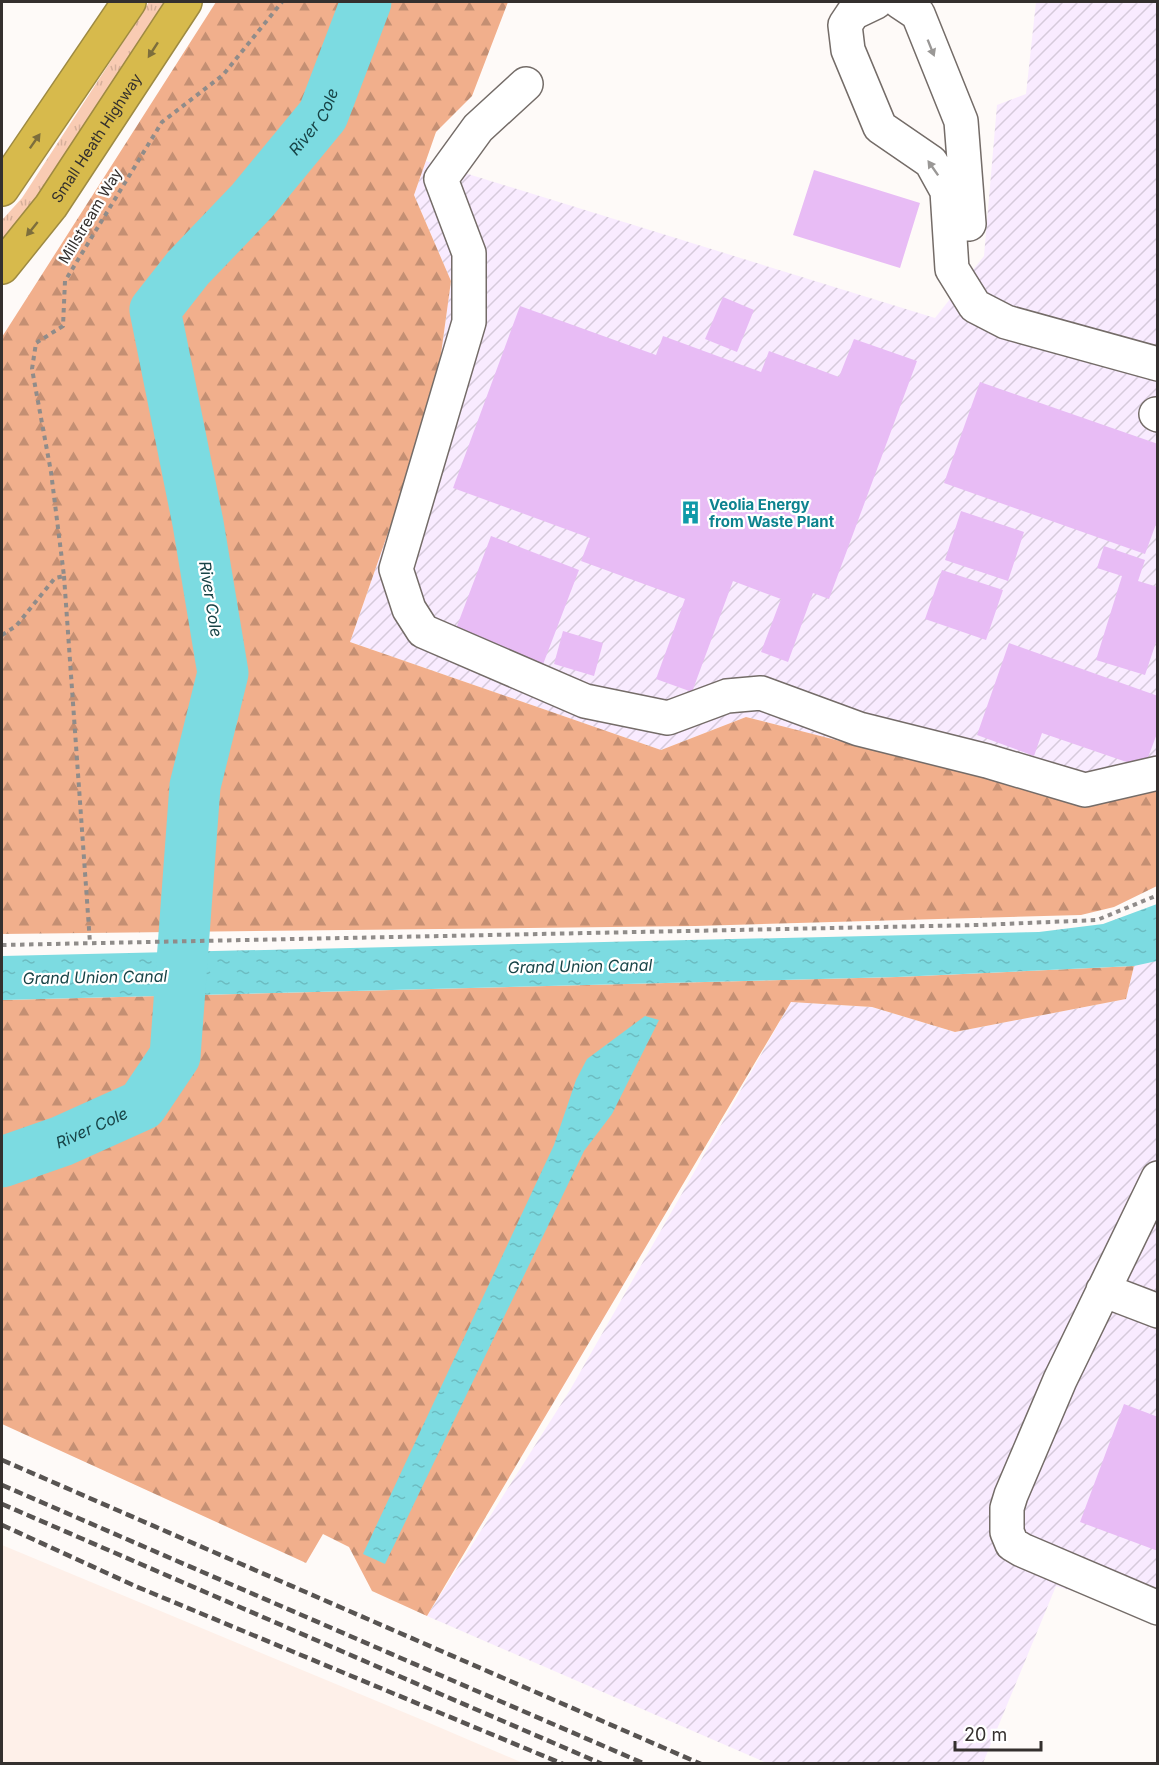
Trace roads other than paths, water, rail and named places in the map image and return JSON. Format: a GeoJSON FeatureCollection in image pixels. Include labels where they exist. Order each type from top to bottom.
{"type":"FeatureCollection","features":[{"type":"Feature","properties":{"kind":"highway"},"geometry":{"type":"LineString","coordinates":[[2,189],[129,2]]}},
{"type":"Feature","properties":{"kind":"highway","name":"Small Heath Highway"},"geometry":{"type":"LineString","coordinates":[[2,267],[51,206],[185,2]]}},
{"type":"Feature","properties":{"kind":"street"},"geometry":{"type":"LineString","coordinates":[[83,71],[114,2]]}},
{"type":"Feature","properties":{"kind":"street"},"geometry":{"type":"LineString","coordinates":[[876,2],[853,13],[845,25],[848,50],[880,127],[931,162],[947,191],[952,269],[975,306],[1006,322],[1158,364]]}},
{"type":"Feature","properties":{"kind":"street"},"geometry":{"type":"LineString","coordinates":[[900,2],[918,14],[961,121],[971,257],[981,283],[1010,308],[1047,332]]}},
{"type":"Feature","properties":{"kind":"street"},"geometry":{"type":"LineString","coordinates":[[526,84],[478,128],[441,179],[469,254],[469,322],[396,569],[409,609],[423,631],[585,702],[668,718],[727,696],[761,693],[859,729],[987,760],[1085,790],[1158,773]]}},
{"type":"Feature","properties":{"kind":"street"},"geometry":{"type":"LineString","coordinates":[[1158,1178],[1103,1290],[1007,1508],[1007,1532],[1012,1544],[1158,1608]]}},
{"type":"Feature","properties":{"kind":"street"},"geometry":{"type":"LineString","coordinates":[[1103,1290],[1158,1311]]}},
{"type":"Feature","properties":{"kind":"water","name":"Grand Union Canal"},"geometry":{"type":"Polygon","coordinates":[[[1157,904],[1157,961],[1134,966],[897,977],[2,1000],[2,956],[1039,932],[1103,924],[1157,904]]]}},
{"type":"Feature","properties":{"kind":"water"},"geometry":{"type":"Polygon","coordinates":[[[645,1016],[659,1020],[612,1114],[584,1151],[385,1564],[363,1554],[554,1145],[576,1080],[587,1059],[645,1016]]]}},
{"type":"Feature","properties":{"kind":"waterway","name":"River Cole"},"geometry":{"type":"LineString","coordinates":[[2,1162],[62,1141],[142,1105],[175,1056],[195,786],[223,673],[198,523],[155,310],[188,268],[252,201],[323,115],[366,2]]}},
{"type":"Feature","properties":{"kind":"railway"},"geometry":{"type":"LineString","coordinates":[[2,1460],[701,1764]]}},
{"type":"Feature","properties":{"kind":"railway"},"geometry":{"type":"LineString","coordinates":[[2,1485],[645,1764]]}},
{"type":"Feature","properties":{"kind":"railway"},"geometry":{"type":"LineString","coordinates":[[2,1504],[602,1764]]}},
{"type":"Feature","properties":{"kind":"railway"},"geometry":{"type":"LineString","coordinates":[[2,1525],[135,1586],[563,1764]]}},
{"type":"Feature","properties":{"kind":"place","name":"Veolia Energy from Waste Plant"},"geometry":{"type":"Point","coordinates":[691,513]}}]}
